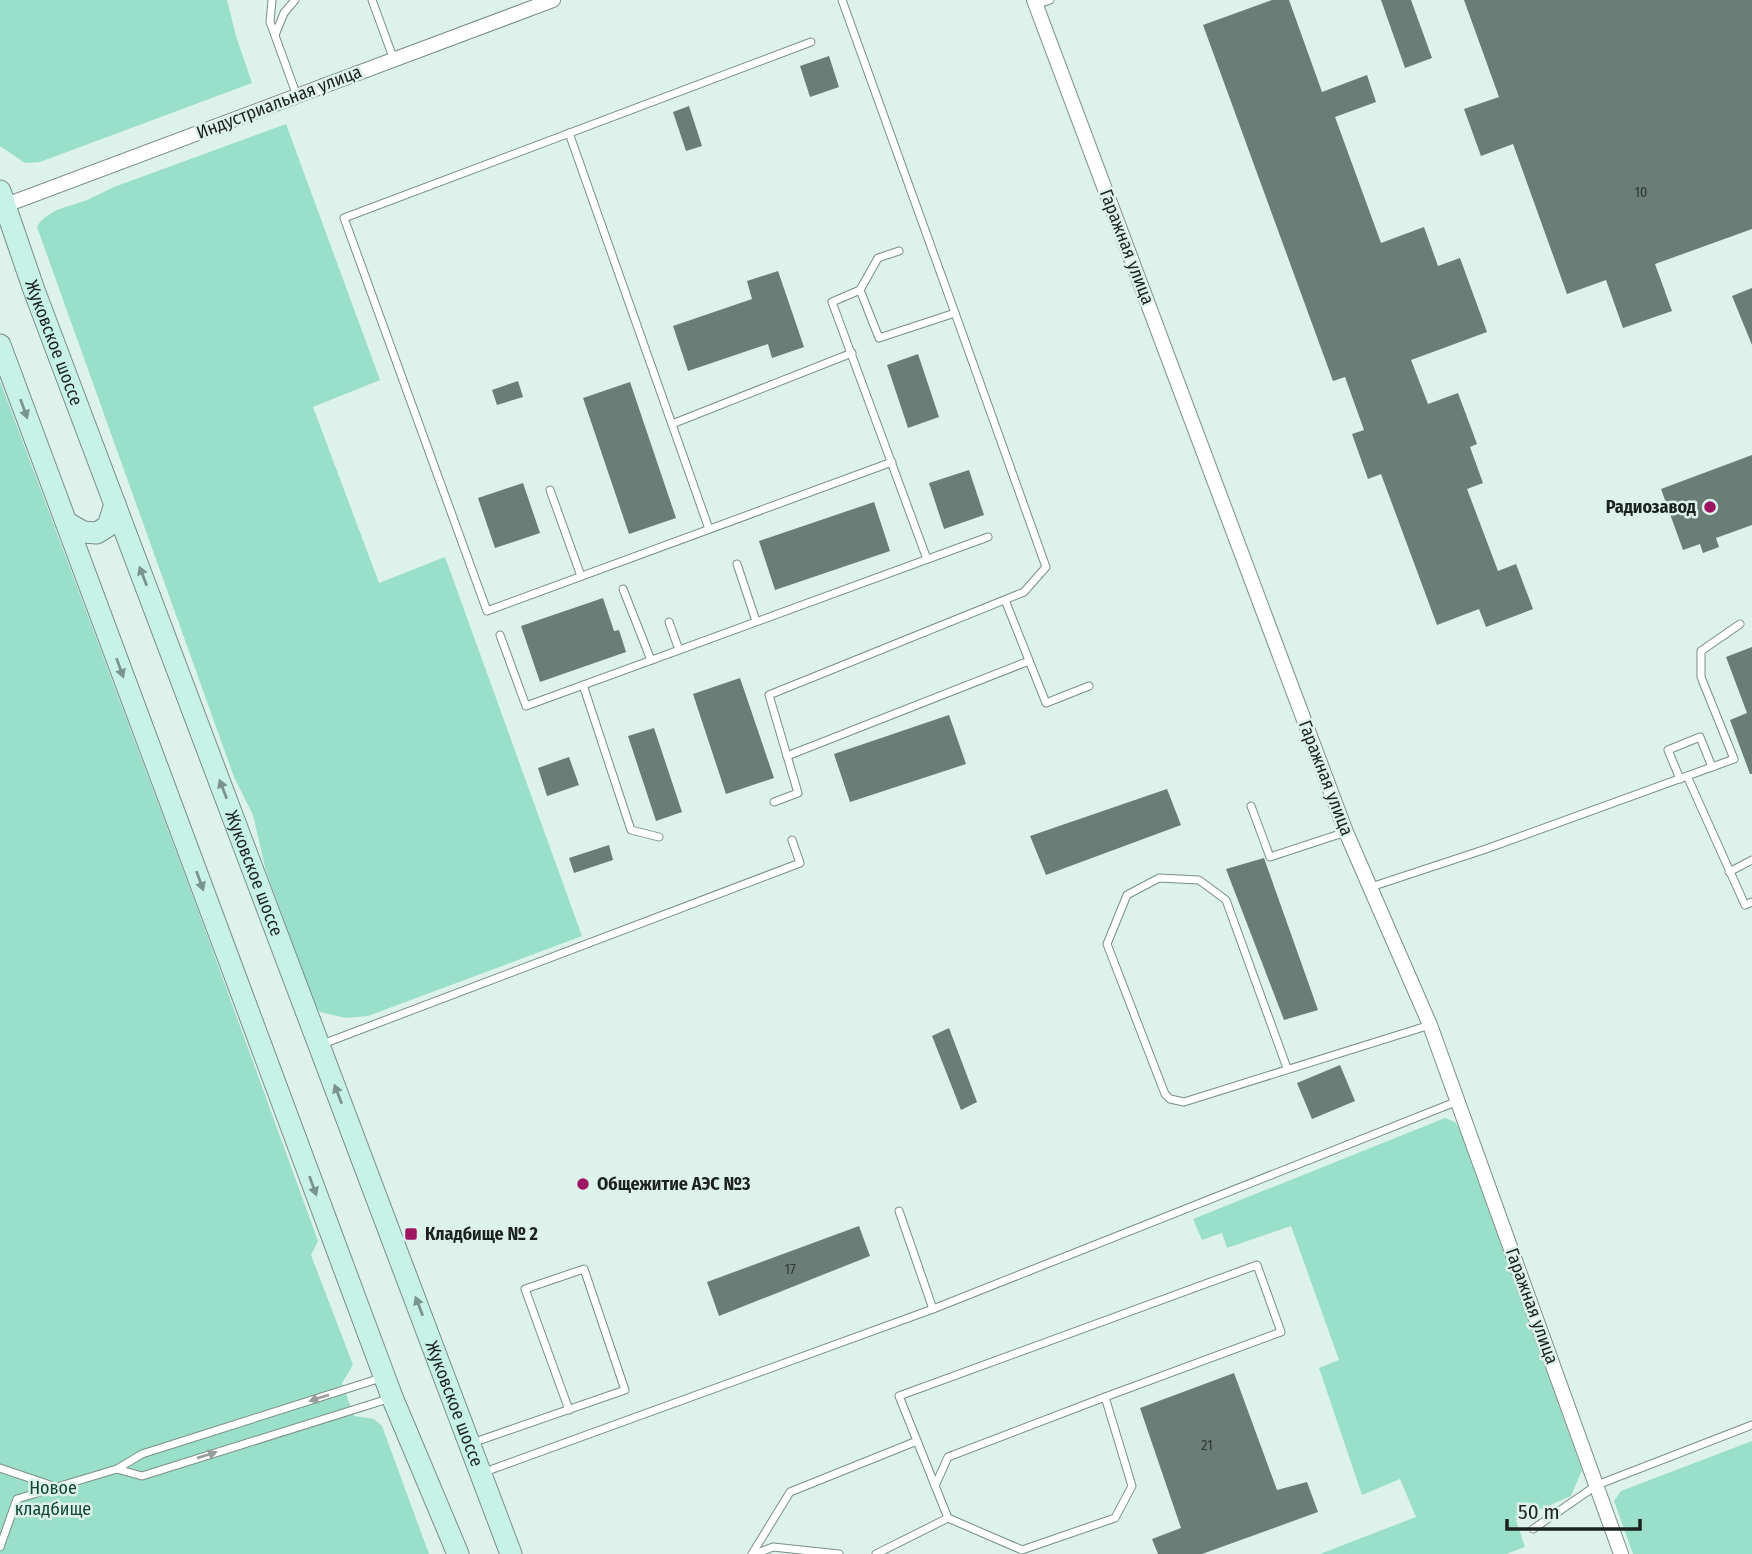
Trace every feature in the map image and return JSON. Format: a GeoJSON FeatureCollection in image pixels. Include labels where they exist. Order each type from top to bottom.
{"type":"FeatureCollection","features":[{"type":"Feature","properties":{"kind":"main road","name":"Жуковское шоссе"},"geometry":{"type":"LineString","coordinates":[[3,198],[34,290],[511,1554]]}},
{"type":"Feature","properties":{"kind":"main road"},"geometry":{"type":"LineString","coordinates":[[0,345],[388,1387],[458,1554]]}},
{"type":"Feature","properties":{"kind":"main road"},"geometry":{"type":"LineString","coordinates":[[66,522],[83,532],[97,533],[108,526],[115,504]]}},
{"type":"Feature","properties":{"kind":"street","name":"Индустриальная улица"},"geometry":{"type":"LineString","coordinates":[[3,198],[297,96],[553,0]]}},
{"type":"Feature","properties":{"kind":"street","name":"Гаражная улица"},"geometry":{"type":"LineString","coordinates":[[1040,2],[1346,832],[1430,1025],[1459,1100],[1621,1554]]}},
{"type":"Feature","properties":{"kind":"lane"},"geometry":{"type":"LineString","coordinates":[[272,0],[270,22],[297,96]]}},
{"type":"Feature","properties":{"kind":"lane"},"geometry":{"type":"LineString","coordinates":[[275,35],[284,13],[295,0]]}},
{"type":"Feature","properties":{"kind":"lane"},"geometry":{"type":"LineString","coordinates":[[372,0],[394,60]]}},
{"type":"Feature","properties":{"kind":"lane"},"geometry":{"type":"LineString","coordinates":[[774,802],[798,793],[769,695],[1024,592],[1046,567],[842,0]]}},
{"type":"Feature","properties":{"kind":"lane"},"geometry":{"type":"LineString","coordinates":[[811,42],[344,218],[487,611],[892,462]]}},
{"type":"Feature","properties":{"kind":"lane"},"geometry":{"type":"LineString","coordinates":[[569,133],[709,529]]}},
{"type":"Feature","properties":{"kind":"lane"},"geometry":{"type":"LineString","coordinates":[[899,251],[878,258],[860,290],[832,302],[927,559]]}},
{"type":"Feature","properties":{"kind":"lane"},"geometry":{"type":"LineString","coordinates":[[860,290],[879,338],[955,313]]}},
{"type":"Feature","properties":{"kind":"lane"},"geometry":{"type":"LineString","coordinates":[[672,424],[852,353]]}},
{"type":"Feature","properties":{"kind":"lane"},"geometry":{"type":"LineString","coordinates":[[550,490],[581,576]]}},
{"type":"Feature","properties":{"kind":"lane"},"geometry":{"type":"LineString","coordinates":[[500,635],[526,706],[988,537]]}},
{"type":"Feature","properties":{"kind":"lane"},"geometry":{"type":"LineString","coordinates":[[737,564],[756,621]]}},
{"type":"Feature","properties":{"kind":"lane"},"geometry":{"type":"LineString","coordinates":[[622,589],[651,660]]}},
{"type":"Feature","properties":{"kind":"lane"},"geometry":{"type":"LineString","coordinates":[[1005,600],[1046,704],[1089,686]]}},
{"type":"Feature","properties":{"kind":"lane"},"geometry":{"type":"LineString","coordinates":[[669,622],[679,650]]}},
{"type":"Feature","properties":{"kind":"lane"},"geometry":{"type":"LineString","coordinates":[[1371,887],[1486,849],[1734,759],[1702,677],[1700,651],[1740,624]]}},
{"type":"Feature","properties":{"kind":"lane"},"geometry":{"type":"LineString","coordinates":[[787,756],[1029,662]]}},
{"type":"Feature","properties":{"kind":"lane"},"geometry":{"type":"LineString","coordinates":[[583,685],[631,830],[659,837]]}},
{"type":"Feature","properties":{"kind":"lane"},"geometry":{"type":"LineString","coordinates":[[1712,767],[1700,737],[1668,750],[1745,905],[1752,902]]}},
{"type":"Feature","properties":{"kind":"lane"},"geometry":{"type":"LineString","coordinates":[[1251,806],[1270,857],[1346,832]]}},
{"type":"Feature","properties":{"kind":"lane"},"geometry":{"type":"LineString","coordinates":[[320,1045],[800,863],[792,840]]}},
{"type":"Feature","properties":{"kind":"lane"},"geometry":{"type":"LineString","coordinates":[[1729,872],[1752,860]]}},
{"type":"Feature","properties":{"kind":"lane"},"geometry":{"type":"LineString","coordinates":[[1287,1069],[1226,900],[1199,880],[1172,878],[1159,878],[1128,895],[1107,944],[1165,1094],[1170,1100],[1184,1102],[1430,1025]]}},
{"type":"Feature","properties":{"kind":"lane"},"geometry":{"type":"LineString","coordinates":[[481,1473],[933,1309],[1459,1100]]}},
{"type":"Feature","properties":{"kind":"lane"},"geometry":{"type":"LineString","coordinates":[[899,1211],[933,1309]]}},
{"type":"Feature","properties":{"kind":"lane"},"geometry":{"type":"LineString","coordinates":[[935,1486],[948,1457],[1105,1397],[1281,1332],[1257,1265],[899,1396],[935,1486],[948,1518],[1022,1550],[1115,1518],[1132,1486],[1105,1397]]}},
{"type":"Feature","properties":{"kind":"lane"},"geometry":{"type":"LineString","coordinates":[[471,1444],[523,1426],[625,1390],[584,1269],[526,1289],[569,1410]]}},
{"type":"Feature","properties":{"kind":"lane"},"geometry":{"type":"LineString","coordinates":[[0,1547],[17,1499],[117,1469],[142,1454],[388,1387]]}},
{"type":"Feature","properties":{"kind":"lane"},"geometry":{"type":"LineString","coordinates":[[117,1469],[142,1476],[388,1387]]}},
{"type":"Feature","properties":{"kind":"lane"},"geometry":{"type":"LineString","coordinates":[[1533,1529],[1597,1485],[1752,1425]]}},
{"type":"Feature","properties":{"kind":"lane"},"geometry":{"type":"LineString","coordinates":[[754,1554],[790,1492],[917,1441]]}},
{"type":"Feature","properties":{"kind":"lane"},"geometry":{"type":"LineString","coordinates":[[0,1468],[56,1487]]}},
{"type":"Feature","properties":{"kind":"lane"},"geometry":{"type":"LineString","coordinates":[[876,1554],[948,1518]]}},
{"type":"Feature","properties":{"kind":"lane"},"geometry":{"type":"LineString","coordinates":[[754,1554],[773,1547],[839,1554]]}},
{"type":"Feature","properties":{"kind":"green space"},"geometry":{"type":"Polygon","coordinates":[[[0,0],[227,0],[252,83],[40,162],[25,163],[0,146],[0,0]]]}},
{"type":"Feature","properties":{"kind":"green space"},"geometry":{"type":"Polygon","coordinates":[[[286,124],[380,380],[313,407],[379,583],[445,557],[582,936],[368,1016],[346,1018],[320,1012],[315,1005],[266,871],[253,815],[234,777],[37,227],[46,216],[59,209],[286,124]]]}},
{"type":"Feature","properties":{"kind":"green space","name":"Новое кладбище"},"geometry":{"type":"Polygon","coordinates":[[[0,381],[195,902],[318,1241],[311,1255],[353,1365],[342,1383],[354,1416],[374,1419],[382,1426],[429,1554],[0,1554],[0,381]]]}},
{"type":"Feature","properties":{"kind":"green space"},"geometry":{"type":"Polygon","coordinates":[[[1445,1118],[1455,1122],[1459,1128],[1582,1470],[1571,1496],[1516,1520],[1525,1547],[1506,1554],[1320,1554],[1416,1517],[1400,1479],[1362,1495],[1319,1368],[1339,1360],[1291,1226],[1227,1248],[1222,1233],[1202,1240],[1193,1219],[1445,1118]]]}},
{"type":"Feature","properties":{"kind":"green space"},"geometry":{"type":"Polygon","coordinates":[[[1752,1441],[1752,1554],[1633,1554],[1614,1501],[1621,1491],[1752,1441]]]}},
{"type":"Feature","properties":{"kind":"building"},"geometry":{"type":"Polygon","coordinates":[[[1272,0],[1289,0],[1322,92],[1367,75],[1376,102],[1335,117],[1381,243],[1424,227],[1438,266],[1460,258],[1487,332],[1411,360],[1428,404],[1458,393],[1477,444],[1470,447],[1483,483],[1467,489],[1498,571],[1516,564],[1533,609],[1486,627],[1479,609],[1437,625],[1381,474],[1368,479],[1352,434],[1364,430],[1345,377],[1333,381],[1203,25],[1272,0]]]}},
{"type":"Feature","properties":{"kind":"building"},"geometry":{"type":"Polygon","coordinates":[[[1381,0],[1411,0],[1432,58],[1405,68],[1381,0]]]}},
{"type":"Feature","properties":{"kind":"building"},"geometry":{"type":"Polygon","coordinates":[[[1464,0],[1752,0],[1752,229],[1655,264],[1672,311],[1623,328],[1606,280],[1567,294],[1513,144],[1481,156],[1464,109],[1499,97],[1464,0]]]}},
{"type":"Feature","properties":{"kind":"building"},"geometry":{"type":"Polygon","coordinates":[[[829,56],[839,87],[810,97],[800,66],[829,56]]]}},
{"type":"Feature","properties":{"kind":"building"},"geometry":{"type":"Polygon","coordinates":[[[689,106],[702,146],[686,151],[673,112],[689,106]]]}},
{"type":"Feature","properties":{"kind":"building"},"geometry":{"type":"Polygon","coordinates":[[[778,271],[804,347],[772,358],[768,344],[688,371],[673,326],[752,299],[747,281],[778,271]]]}},
{"type":"Feature","properties":{"kind":"building"},"geometry":{"type":"Polygon","coordinates":[[[1752,288],[1752,345],[1732,296],[1752,288]]]}},
{"type":"Feature","properties":{"kind":"building"},"geometry":{"type":"Polygon","coordinates":[[[918,354],[939,417],[908,428],[887,365],[918,354]]]}},
{"type":"Feature","properties":{"kind":"building"},"geometry":{"type":"Polygon","coordinates":[[[518,381],[523,397],[497,405],[492,390],[518,381]]]}},
{"type":"Feature","properties":{"kind":"building"},"geometry":{"type":"Polygon","coordinates":[[[630,382],[676,518],[629,534],[583,398],[630,382]]]}},
{"type":"Feature","properties":{"kind":"building","name":"Радиозавод"},"geometry":{"type":"Polygon","coordinates":[[[1752,455],[1752,525],[1716,538],[1719,547],[1703,553],[1700,544],[1683,550],[1661,489],[1752,455]]]}},
{"type":"Feature","properties":{"kind":"building"},"geometry":{"type":"Polygon","coordinates":[[[969,470],[984,515],[944,529],[929,483],[969,470]]]}},
{"type":"Feature","properties":{"kind":"building"},"geometry":{"type":"Polygon","coordinates":[[[523,483],[540,533],[495,548],[478,498],[523,483]]]}},
{"type":"Feature","properties":{"kind":"building"},"geometry":{"type":"Polygon","coordinates":[[[874,502],[890,551],[775,590],[759,541],[874,502]]]}},
{"type":"Feature","properties":{"kind":"building"},"geometry":{"type":"Polygon","coordinates":[[[603,598],[614,631],[619,630],[626,652],[540,682],[521,626],[603,598]]]}},
{"type":"Feature","properties":{"kind":"building"},"geometry":{"type":"Polygon","coordinates":[[[1752,647],[1750,774],[1730,720],[1747,713],[1726,657],[1752,647]]]}},
{"type":"Feature","properties":{"kind":"building"},"geometry":{"type":"Polygon","coordinates":[[[740,678],[774,778],[726,794],[693,694],[740,678]]]}},
{"type":"Feature","properties":{"kind":"building"},"geometry":{"type":"Polygon","coordinates":[[[949,715],[966,764],[850,802],[834,754],[949,715]]]}},
{"type":"Feature","properties":{"kind":"building"},"geometry":{"type":"Polygon","coordinates":[[[654,728],[682,812],[656,821],[628,736],[654,728]]]}},
{"type":"Feature","properties":{"kind":"building"},"geometry":{"type":"Polygon","coordinates":[[[569,757],[579,785],[547,796],[538,768],[569,757]]]}},
{"type":"Feature","properties":{"kind":"building"},"geometry":{"type":"Polygon","coordinates":[[[1167,789],[1181,825],[1046,875],[1030,836],[1167,789]]]}},
{"type":"Feature","properties":{"kind":"building"},"geometry":{"type":"Polygon","coordinates":[[[609,845],[613,860],[574,873],[569,858],[609,845]]]}},
{"type":"Feature","properties":{"kind":"building"},"geometry":{"type":"Polygon","coordinates":[[[1264,858],[1318,1010],[1284,1020],[1226,869],[1264,858]]]}},
{"type":"Feature","properties":{"kind":"building"},"geometry":{"type":"Polygon","coordinates":[[[949,1028],[977,1102],[961,1110],[932,1036],[949,1028]]]}},
{"type":"Feature","properties":{"kind":"building"},"geometry":{"type":"Polygon","coordinates":[[[1340,1065],[1355,1101],[1312,1119],[1297,1083],[1340,1065]]]}},
{"type":"Feature","properties":{"kind":"building"},"geometry":{"type":"Polygon","coordinates":[[[859,1226],[870,1256],[719,1316],[707,1282],[859,1226]]]}},
{"type":"Feature","properties":{"kind":"building"},"geometry":{"type":"Polygon","coordinates":[[[1234,1373],[1277,1490],[1307,1482],[1318,1512],[1202,1554],[1158,1554],[1152,1539],[1181,1528],[1140,1408],[1234,1373]]]}},
{"type":"Feature","properties":{"kind":"place","name":"Радиозавод"},"geometry":{"type":"Point","coordinates":[1710,507]}},
{"type":"Feature","properties":{"kind":"place","name":"Общежитие АЭС №3"},"geometry":{"type":"Point","coordinates":[583,1184]}},
{"type":"Feature","properties":{"kind":"place","name":"Кладбище № 2"},"geometry":{"type":"Point","coordinates":[411,1234]}}]}
